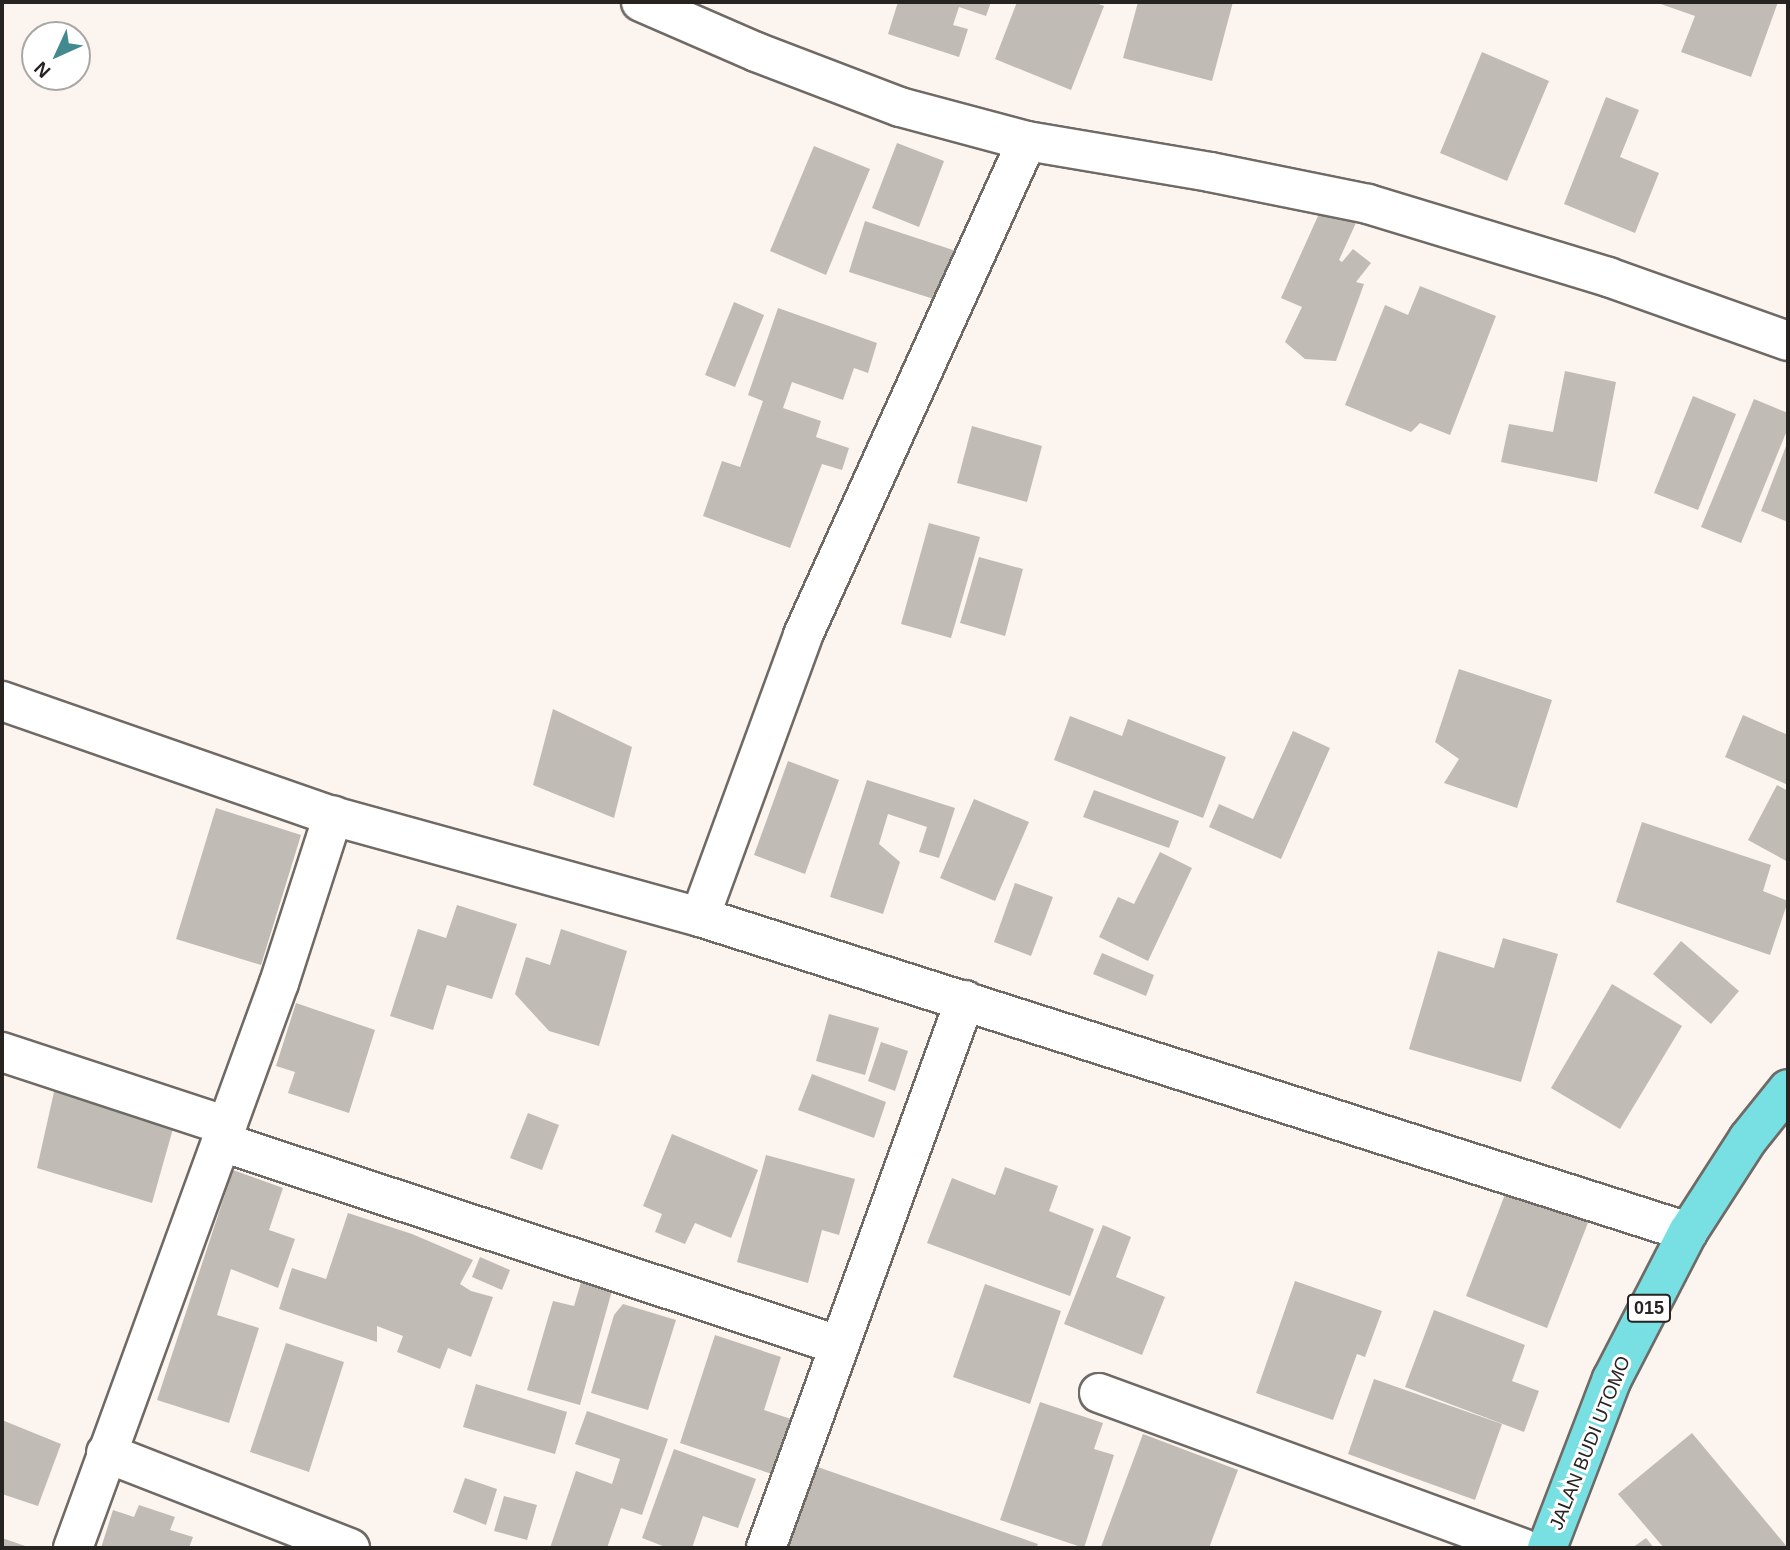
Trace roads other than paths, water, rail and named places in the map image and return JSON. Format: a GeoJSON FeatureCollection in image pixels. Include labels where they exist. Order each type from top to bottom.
{"type":"FeatureCollection","features":[{"type":"Feature","properties":{"kind":"main road","name":"JALAN BUDI UTOMO"},"geometry":{"type":"LineString","coordinates":[[1547,1548],[1612,1379],[1688,1232],[1748,1139],[1788,1089]]}},
{"type":"Feature","properties":{"kind":"street"},"geometry":{"type":"LineString","coordinates":[[641,2],[756,52],[900,107],[1027,141],[1210,172],[1368,204],[1608,277],[1788,341]]}},
{"type":"Feature","properties":{"kind":"street"},"geometry":{"type":"LineString","coordinates":[[700,917],[803,635],[1027,141]]}},
{"type":"Feature","properties":{"kind":"street"},"geometry":{"type":"LineString","coordinates":[[2,701],[333,816],[700,917],[1688,1232]]}},
{"type":"Feature","properties":{"kind":"street"},"geometry":{"type":"LineString","coordinates":[[74,1548],[106,1453],[279,983],[333,816]]}},
{"type":"Feature","properties":{"kind":"street"},"geometry":{"type":"LineString","coordinates":[[766,1548],[965,1000]]}},
{"type":"Feature","properties":{"kind":"street"},"geometry":{"type":"LineString","coordinates":[[2,1052],[225,1134],[838,1345]]}},
{"type":"Feature","properties":{"kind":"street"},"geometry":{"type":"LineString","coordinates":[[1099,1393],[1522,1548]]}},
{"type":"Feature","properties":{"kind":"street"},"geometry":{"type":"LineString","coordinates":[[106,1453],[350,1548]]}}]}
